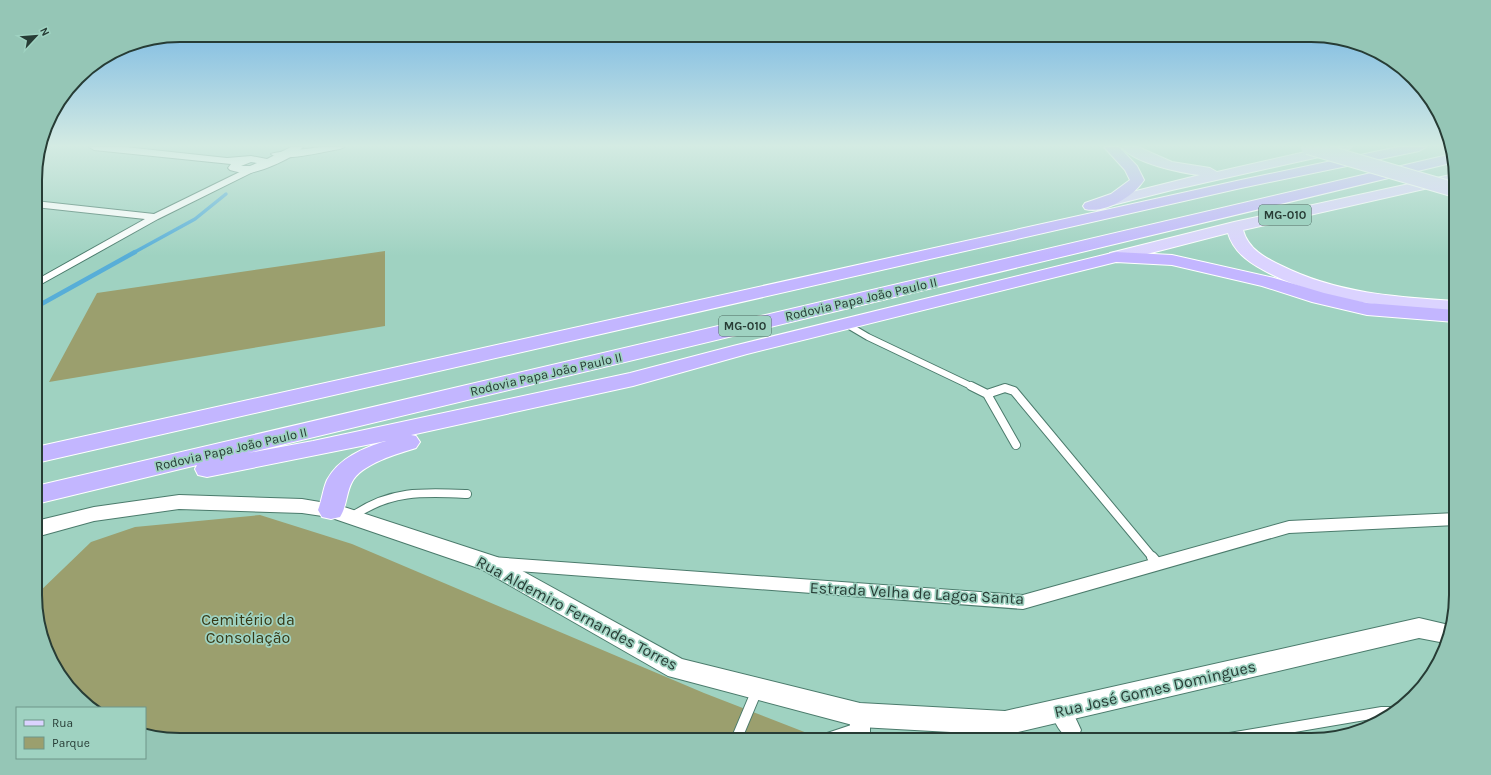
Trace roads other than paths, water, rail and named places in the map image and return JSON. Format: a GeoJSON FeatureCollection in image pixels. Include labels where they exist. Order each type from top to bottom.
{"type":"FeatureCollection","features":[{"type":"Feature","properties":{"kind":"highway"},"geometry":{"type":"LineString","coordinates":[[443,364],[520,340],[721,285],[1105,203],[1131,189],[1135,183]]}},
{"type":"Feature","properties":{"kind":"highway","name":"MG-010"},"geometry":{"type":"LineString","coordinates":[[42,454],[1245,183]]}},
{"type":"Feature","properties":{"kind":"highway","name":"Rodovia Papa João Paulo II"},"geometry":{"type":"LineString","coordinates":[[42,494],[1348,183]]}},
{"type":"Feature","properties":{"kind":"highway"},"geometry":{"type":"LineString","coordinates":[[331,510],[340,479],[354,466],[378,451],[549,405],[633,379],[740,350],[1116,258],[1172,260],[1268,282],[1319,298],[1368,309],[1449,316]]}},
{"type":"Feature","properties":{"kind":"highway"},"geometry":{"type":"LineString","coordinates":[[112,477],[164,477],[313,449],[633,379]]}},
{"type":"Feature","properties":{"kind":"main road"},"geometry":{"type":"LineString","coordinates":[[1105,203],[1187,183]]}},
{"type":"Feature","properties":{"kind":"main road"},"geometry":{"type":"LineString","coordinates":[[1433,183],[1449,187]]}},
{"type":"Feature","properties":{"kind":"main road"},"geometry":{"type":"LineString","coordinates":[[1434,183],[1449,187]]}},
{"type":"Feature","properties":{"kind":"main road","name":"MG-010"},"geometry":{"type":"LineString","coordinates":[[1116,258],[1234,227],[1449,188]]}},
{"type":"Feature","properties":{"kind":"main road"},"geometry":{"type":"LineString","coordinates":[[1234,227],[1239,241],[1254,258],[1282,274],[1308,285],[1362,299],[1449,306]]}},
{"type":"Feature","properties":{"kind":"street"},"geometry":{"type":"LineString","coordinates":[[203,193],[216,183]]}},
{"type":"Feature","properties":{"kind":"street"},"geometry":{"type":"LineString","coordinates":[[42,279],[220,183]]}},
{"type":"Feature","properties":{"kind":"street"},"geometry":{"type":"LineString","coordinates":[[42,205],[155,217]]}},
{"type":"Feature","properties":{"kind":"street","name":"Rua Aldemiro Fernandes Torres"},"geometry":{"type":"LineString","coordinates":[[42,527],[94,514],[179,502],[302,506],[331,510],[489,563],[678,668],[758,688],[860,727]]}},
{"type":"Feature","properties":{"kind":"street","name":"Estrada Velha de Lagoa Santa"},"geometry":{"type":"LineString","coordinates":[[489,563],[1023,602],[1289,527],[1449,519]]}},
{"type":"Feature","properties":{"kind":"street","name":"Rua José Gomes Domingues"},"geometry":{"type":"LineString","coordinates":[[860,727],[1005,723],[1069,727],[1419,628],[1443,633]]}},
{"type":"Feature","properties":{"kind":"lane"},"geometry":{"type":"LineString","coordinates":[[846,324],[868,337],[986,394],[1016,445]]}},
{"type":"Feature","properties":{"kind":"lane"},"geometry":{"type":"LineString","coordinates":[[986,394],[1005,388],[1014,390],[1158,564]]}},
{"type":"Feature","properties":{"kind":"lane"},"geometry":{"type":"LineString","coordinates":[[352,516],[364,506],[383,498],[403,493],[428,492],[467,494]]}},
{"type":"Feature","properties":{"kind":"lane"},"geometry":{"type":"LineString","coordinates":[[739,733],[758,688]]}},
{"type":"Feature","properties":{"kind":"lane"},"geometry":{"type":"LineString","coordinates":[[1259,733],[1384,712]]}},
{"type":"Feature","properties":{"kind":"lane"},"geometry":{"type":"LineString","coordinates":[[844,733],[860,727]]}},
{"type":"Feature","properties":{"kind":"waterway"},"geometry":{"type":"LineString","coordinates":[[133,253],[195,219],[226,194]]}},
{"type":"Feature","properties":{"kind":"waterway"},"geometry":{"type":"LineString","coordinates":[[42,304],[135,252]]}},
{"type":"Feature","properties":{"kind":"park label","name":"Cemitério da Consolação"},"geometry":{"type":"Point","coordinates":[248,628]}}]}
